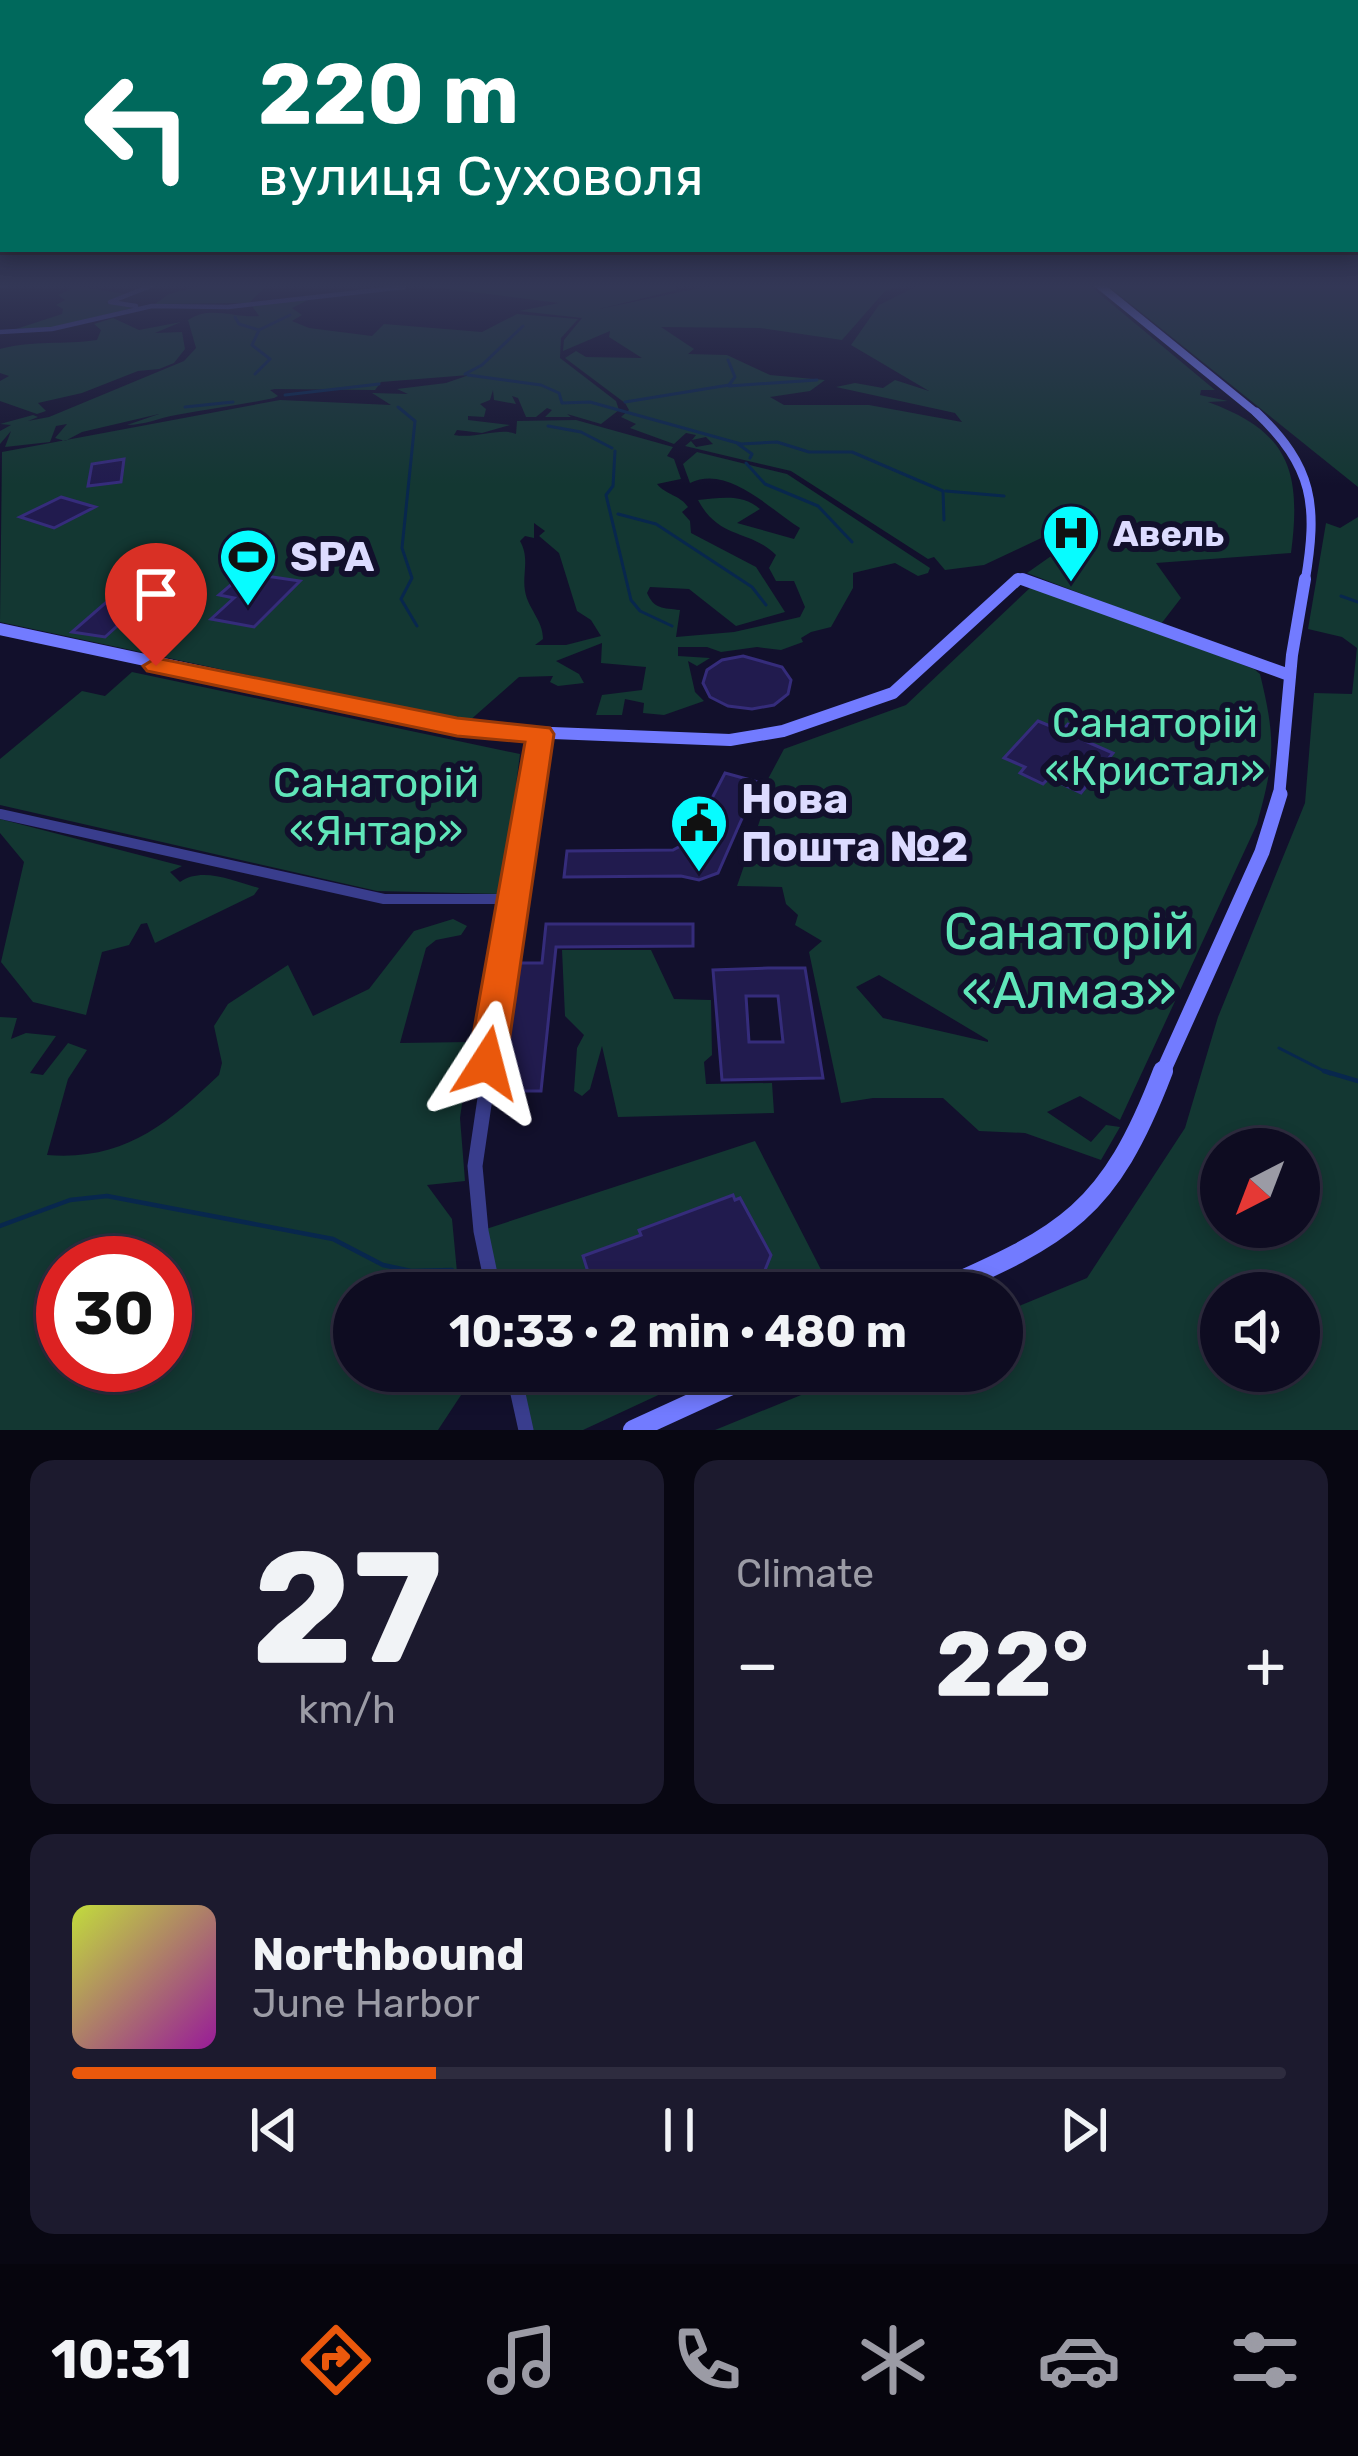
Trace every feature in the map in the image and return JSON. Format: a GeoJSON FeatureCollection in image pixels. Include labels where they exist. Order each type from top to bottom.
{"type":"FeatureCollection","features":[{"type":"Feature","properties":{"kind":"street"},"geometry":{"type":"LineString","coordinates":[[979,1272],[1071,1224],[1108,1184],[1134,1139],[1192,998],[1270,830],[1287,752],[1289,675],[1311,509],[1299,459],[1279,432],[1181,352]]}},
{"type":"Feature","properties":{"kind":"street"},"geometry":{"type":"LineString","coordinates":[[0,629],[436,723],[540,734],[730,740],[771,734],[856,708],[904,685],[1016,579],[1289,675]]}},
{"type":"Feature","properties":{"kind":"street"},"geometry":{"type":"LineString","coordinates":[[490,1272],[475,1166],[540,734]]}},
{"type":"Feature","properties":{"kind":"street"},"geometry":{"type":"LineString","coordinates":[[0,814],[384,899],[512,899]]}},
{"type":"Feature","properties":{"kind":"street"},"geometry":{"type":"LineString","coordinates":[[518,1392],[526,1430]]}},
{"type":"Feature","properties":{"kind":"street"},"geometry":{"type":"LineString","coordinates":[[633,1430],[716,1392]]}},
{"type":"Feature","properties":{"kind":"green space"},"geometry":{"type":"Polygon","coordinates":[[[0,352],[183,352],[174,363],[159,369],[138,371],[82,393],[38,403],[46,411],[37,414],[0,401],[0,381],[9,376],[0,373],[0,352]]]}},
{"type":"Feature","properties":{"kind":"green space"},"geometry":{"type":"Polygon","coordinates":[[[193,352],[560,352],[560,358],[616,401],[619,410],[601,424],[567,414],[571,417],[545,417],[552,410],[547,408],[536,417],[526,417],[518,398],[512,396],[516,404],[494,400],[493,390],[490,400],[480,404],[486,409],[484,417],[468,416],[468,420],[510,425],[482,433],[457,430],[454,435],[516,434],[517,421],[576,420],[673,447],[667,456],[674,459],[681,479],[657,484],[688,507],[682,512],[690,521],[691,533],[756,567],[785,612],[736,626],[689,589],[650,587],[647,593],[656,605],[680,610],[676,637],[734,632],[800,617],[805,607],[794,581],[776,581],[769,568],[776,555],[715,522],[698,500],[746,501],[760,509],[737,523],[794,539],[800,528],[733,484],[719,479],[690,483],[683,464],[697,452],[787,474],[930,568],[918,576],[895,563],[853,573],[853,588],[831,627],[811,632],[801,638],[803,642],[781,650],[757,647],[721,652],[678,647],[678,656],[710,658],[697,666],[688,661],[695,692],[704,701],[664,715],[643,713],[644,703],[625,699],[622,715],[596,715],[602,695],[642,690],[646,667],[601,663],[602,643],[556,661],[579,674],[584,683],[558,686],[550,682],[553,676],[519,677],[468,722],[0,622],[2,452],[63,441],[55,438],[67,424],[56,426],[50,442],[5,447],[11,431],[0,444],[0,431],[11,425],[0,424],[33,415],[38,417],[28,421],[49,417],[184,361],[193,352]],[[469,375],[381,382],[375,390],[275,389],[270,390],[278,396],[274,398],[127,425],[159,414],[82,432],[67,440],[280,400],[391,405],[372,393],[408,394],[397,389],[469,375]],[[534,523],[534,538],[525,536],[520,541],[525,554],[525,591],[542,632],[543,639],[535,645],[566,645],[601,636],[591,620],[577,611],[559,553],[539,536],[545,531],[534,523]]]}},
{"type":"Feature","properties":{"kind":"green space"},"geometry":{"type":"Polygon","coordinates":[[[577,352],[586,357],[642,358],[632,352],[727,355],[770,375],[825,380],[810,391],[770,397],[784,405],[869,405],[962,422],[955,413],[836,387],[855,383],[883,388],[895,380],[929,391],[862,352],[1169,352],[1215,390],[1201,390],[1200,395],[1228,401],[1208,402],[1256,426],[1284,457],[1294,498],[1291,553],[1156,563],[1181,598],[1161,624],[1027,573],[1054,554],[1086,546],[1056,531],[984,565],[945,570],[934,557],[928,559],[791,471],[685,446],[691,441],[696,447],[713,444],[706,437],[692,440],[696,435],[686,433],[674,444],[630,428],[636,424],[621,417],[629,410],[625,403],[565,358],[577,352]]]}},
{"type":"Feature","properties":{"kind":"green space"},"geometry":{"type":"Polygon","coordinates":[[[1190,352],[1358,352],[1358,487],[1190,352]]]}},
{"type":"Feature","properties":{"kind":"green space"},"geometry":{"type":"Polygon","coordinates":[[[1358,517],[1358,1430],[715,1430],[808,1392],[1023,1392],[1023,1304],[1087,1278],[1185,1128],[1218,1017],[1305,803],[1314,693],[1352,694],[1357,648],[1342,637],[1308,629],[1326,523],[1340,528],[1358,517]]]}},
{"type":"Feature","properties":{"kind":"green space"},"geometry":{"type":"Polygon","coordinates":[[[1032,586],[1260,674],[1271,749],[1257,824],[1120,1120],[1080,1096],[1047,1112],[1091,1142],[1106,1125],[1120,1127],[1101,1160],[1025,1133],[979,1131],[943,1098],[841,1103],[809,952],[822,941],[795,925],[798,915],[786,904],[782,887],[737,886],[769,794],[768,779],[784,749],[906,705],[1032,586]],[[879,975],[856,987],[883,1018],[988,1040],[879,975]]]}},
{"type":"Feature","properties":{"kind":"green space","name":"Санаторій «Янтар»"},"geometry":{"type":"Polygon","coordinates":[[[132,672],[520,754],[502,894],[377,891],[0,805],[0,759],[82,691],[105,696],[132,672]]]}},
{"type":"Feature","properties":{"kind":"green space"},"geometry":{"type":"Polygon","coordinates":[[[0,819],[182,866],[170,872],[180,882],[208,875],[259,888],[254,895],[155,943],[147,923],[141,924],[129,945],[102,952],[86,1015],[33,1002],[1,962],[24,862],[0,833],[0,819]]]}},
{"type":"Feature","properties":{"kind":"green space"},"geometry":{"type":"Polygon","coordinates":[[[453,919],[467,926],[461,935],[436,940],[426,948],[400,1043],[471,1042],[460,1118],[465,1181],[427,1185],[452,1219],[457,1272],[333,1272],[333,1392],[463,1392],[438,1430],[0,1430],[0,1017],[17,1018],[11,1039],[26,1033],[56,1036],[30,1073],[43,1075],[68,1043],[87,1050],[68,1079],[47,1155],[74,1155],[121,1146],[181,1109],[219,1075],[222,1063],[214,1026],[228,1004],[288,965],[313,1016],[369,989],[414,931],[453,919]]]}},
{"type":"Feature","properties":{"kind":"green space"},"geometry":{"type":"Polygon","coordinates":[[[562,950],[651,950],[674,999],[711,1000],[712,1055],[704,1062],[706,1084],[772,1083],[774,1113],[618,1117],[602,1046],[590,1089],[582,1096],[574,1091],[577,1048],[584,1035],[565,1016],[562,950]]]}},
{"type":"Feature","properties":{"kind":"green space"},"geometry":{"type":"Polygon","coordinates":[[[755,1141],[822,1272],[492,1272],[483,1230],[755,1141]]]}},
{"type":"Feature","properties":{"kind":"green space"},"geometry":{"type":"Polygon","coordinates":[[[520,1392],[665,1392],[583,1430],[529,1430],[520,1392]]]}},
{"type":"Feature","properties":{"kind":"building"},"geometry":{"type":"Polygon","coordinates":[[[124,459],[121,482],[88,486],[92,464],[124,459]]]}},
{"type":"Feature","properties":{"kind":"building"},"geometry":{"type":"Polygon","coordinates":[[[61,497],[95,507],[54,528],[20,517],[61,497]]]}},
{"type":"Feature","properties":{"kind":"building","name":"SPA"},"geometry":{"type":"Polygon","coordinates":[[[259,575],[300,581],[254,627],[211,619],[234,598],[219,595],[233,583],[248,585],[259,575]]]}},
{"type":"Feature","properties":{"kind":"building"},"geometry":{"type":"Polygon","coordinates":[[[126,585],[157,590],[105,637],[72,632],[126,585]]]}},
{"type":"Feature","properties":{"kind":"building"},"geometry":{"type":"Polygon","coordinates":[[[743,656],[782,667],[791,680],[788,694],[774,705],[752,709],[728,706],[710,697],[703,683],[707,670],[722,660],[743,656]]]}},
{"type":"Feature","properties":{"kind":"building"},"geometry":{"type":"Polygon","coordinates":[[[1038,721],[1062,731],[1068,724],[1088,733],[1083,740],[1113,753],[1081,793],[1049,778],[1043,784],[1020,773],[1025,767],[1004,758],[1038,721]]]}},
{"type":"Feature","properties":{"kind":"building"},"geometry":{"type":"Polygon","coordinates":[[[725,773],[758,782],[718,873],[699,880],[564,877],[567,851],[673,850],[690,841],[725,773]]]}},
{"type":"Feature","properties":{"kind":"building"},"geometry":{"type":"Polygon","coordinates":[[[546,924],[693,924],[693,946],[556,947],[541,1091],[502,1091],[500,1067],[506,1063],[519,963],[542,963],[546,924]]]}},
{"type":"Feature","properties":{"kind":"building"},"geometry":{"type":"Polygon","coordinates":[[[805,968],[823,1078],[722,1080],[713,970],[805,968]],[[746,996],[749,1042],[783,1042],[778,996],[746,996]]]}},
{"type":"Feature","properties":{"kind":"building"},"geometry":{"type":"Polygon","coordinates":[[[733,1195],[735,1200],[740,1198],[771,1255],[764,1272],[588,1272],[583,1256],[641,1235],[639,1230],[733,1195]]]}},
{"type":"Feature","properties":{"kind":"waterway"},"geometry":{"type":"LineString","coordinates":[[255,374],[270,359],[261,352]]}},
{"type":"Feature","properties":{"kind":"waterway"},"geometry":{"type":"LineString","coordinates":[[465,374],[496,352]]}},
{"type":"Feature","properties":{"kind":"waterway"},"geometry":{"type":"LineString","coordinates":[[625,402],[729,385],[735,377],[728,360]]}},
{"type":"Feature","properties":{"kind":"waterway"},"geometry":{"type":"LineString","coordinates":[[468,375],[541,385],[559,393],[562,403],[590,402],[741,444],[777,442],[809,452],[852,452],[943,491],[944,520]]}},
{"type":"Feature","properties":{"kind":"waterway"},"geometry":{"type":"LineString","coordinates":[[729,386],[817,380]]}},
{"type":"Feature","properties":{"kind":"waterway"},"geometry":{"type":"LineString","coordinates":[[285,395],[379,384]]}},
{"type":"Feature","properties":{"kind":"waterway"},"geometry":{"type":"LineString","coordinates":[[185,407],[233,402]]}},
{"type":"Feature","properties":{"kind":"waterway"},"geometry":{"type":"LineString","coordinates":[[398,407],[415,421],[402,548],[412,578],[401,599],[417,626]]}},
{"type":"Feature","properties":{"kind":"waterway"},"geometry":{"type":"LineString","coordinates":[[548,426],[581,432],[612,448]]}},
{"type":"Feature","properties":{"kind":"waterway"},"geometry":{"type":"LineString","coordinates":[[738,444],[752,454],[750,458]]}},
{"type":"Feature","properties":{"kind":"waterway"},"geometry":{"type":"LineString","coordinates":[[615,451],[613,486],[606,495],[631,600],[640,611],[672,626]]}},
{"type":"Feature","properties":{"kind":"waterway"},"geometry":{"type":"LineString","coordinates":[[746,463],[765,484],[818,506],[852,542]]}},
{"type":"Feature","properties":{"kind":"waterway"},"geometry":{"type":"LineString","coordinates":[[946,491],[1004,496]]}},
{"type":"Feature","properties":{"kind":"waterway"},"geometry":{"type":"LineString","coordinates":[[618,514],[656,524],[752,587],[766,605]]}},
{"type":"Feature","properties":{"kind":"waterway"},"geometry":{"type":"LineString","coordinates":[[1341,596],[1358,602]]}},
{"type":"Feature","properties":{"kind":"waterway"},"geometry":{"type":"LineString","coordinates":[[1279,1048],[1324,1071]]}},
{"type":"Feature","properties":{"kind":"waterway"},"geometry":{"type":"LineString","coordinates":[[1324,1071],[1358,1081]]}},
{"type":"Feature","properties":{"kind":"waterway"},"geometry":{"type":"LineString","coordinates":[[1324,1071],[1330,1074]]}},
{"type":"Feature","properties":{"kind":"waterway"},"geometry":{"type":"LineString","coordinates":[[0,1226],[70,1200],[107,1196],[333,1239],[383,1265],[411,1271],[452,1270]]}},
{"type":"Feature","properties":{"kind":"place","name":"Авель"},"geometry":{"type":"Point","coordinates":[1071,584]}},
{"type":"Feature","properties":{"kind":"place","name":"SPA"},"geometry":{"type":"Point","coordinates":[248,608]}},
{"type":"Feature","properties":{"kind":"place","name":"Нова Пошта №2"},"geometry":{"type":"Point","coordinates":[699,874]}},
{"type":"Feature","properties":{"kind":"route"},"geometry":{"type":"LineString","coordinates":[[156,666],[457,727],[540,734],[487,1063]]}},
{"type":"Feature","properties":{"kind":"park label","name":"Санаторій «Кристал»"},"geometry":{"type":"Point","coordinates":[1155,747]}},
{"type":"Feature","properties":{"kind":"park label","name":"Санаторій «Алмаз»"},"geometry":{"type":"Point","coordinates":[1069,960]}}]}
